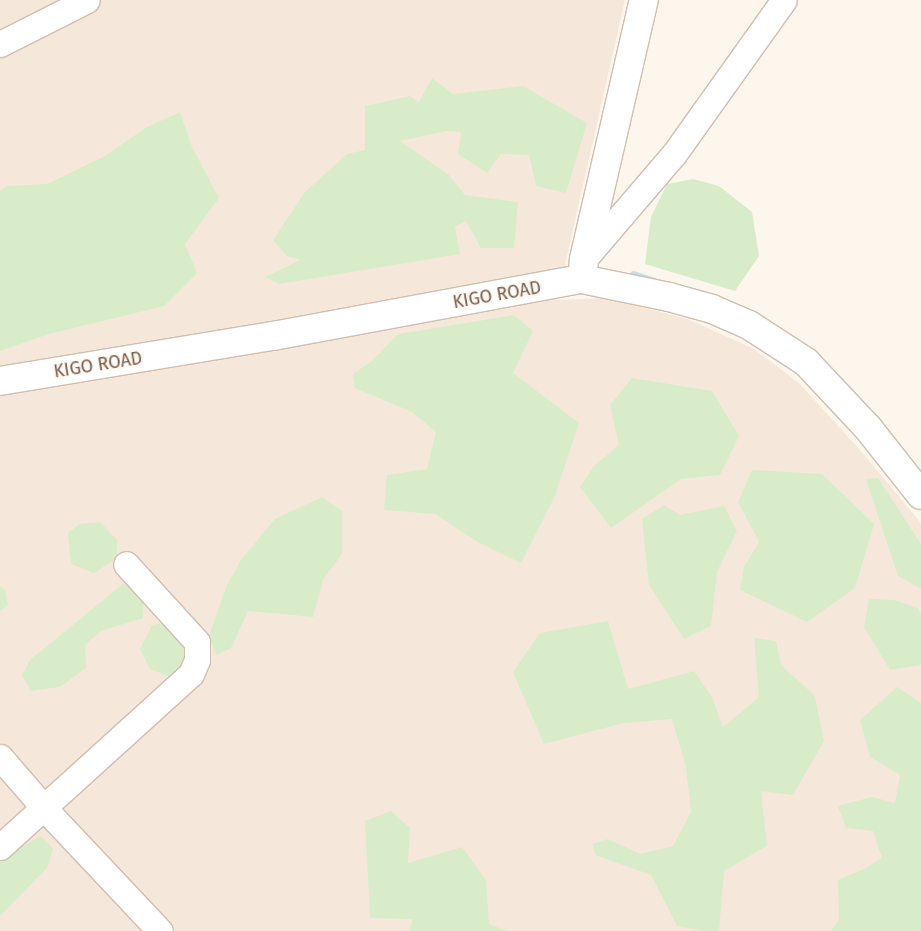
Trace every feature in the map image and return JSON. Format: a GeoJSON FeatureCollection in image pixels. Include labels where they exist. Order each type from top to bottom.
{"type":"FeatureCollection","features":[{"type":"Feature","properties":{"kind":"street"},"geometry":{"type":"LineString","coordinates":[[0,44],[87,0]]}},
{"type":"Feature","properties":{"kind":"street"},"geometry":{"type":"LineString","coordinates":[[583,269],[644,0]]}},
{"type":"Feature","properties":{"kind":"street"},"geometry":{"type":"LineString","coordinates":[[583,269],[674,154],[784,0]]}},
{"type":"Feature","properties":{"kind":"street","name":"KIGO ROAD"},"geometry":{"type":"LineString","coordinates":[[0,381],[273,336],[583,269],[712,309],[749,325],[806,362],[868,428],[921,495]]}},
{"type":"Feature","properties":{"kind":"street"},"geometry":{"type":"LineString","coordinates":[[0,847],[191,674],[197,660],[197,642],[126,564]]}},
{"type":"Feature","properties":{"kind":"street"},"geometry":{"type":"LineString","coordinates":[[0,757],[44,808],[160,931]]}},
{"type":"Feature","properties":{"kind":"shaded area"},"geometry":{"type":"Polygon","coordinates":[[[0,0],[625,0],[557,300],[604,298],[688,319],[754,349],[799,383],[860,450],[921,523],[921,931],[0,931],[0,0]]]}},
{"type":"Feature","properties":{"kind":"green space"},"geometry":{"type":"Polygon","coordinates":[[[432,78],[453,94],[523,86],[587,123],[566,193],[536,186],[529,155],[501,154],[487,173],[458,154],[461,132],[447,131],[400,141],[449,175],[465,195],[518,202],[514,248],[481,248],[466,221],[455,227],[460,254],[279,284],[265,277],[300,260],[287,256],[273,240],[305,192],[347,154],[365,150],[365,106],[410,96],[419,102],[432,78]]]}},
{"type":"Feature","properties":{"kind":"green space"},"geometry":{"type":"Polygon","coordinates":[[[180,112],[192,147],[219,198],[185,244],[197,273],[164,306],[49,334],[0,351],[0,190],[7,186],[47,184],[105,156],[147,127],[180,112]]]}},
{"type":"Feature","properties":{"kind":"green space"},"geometry":{"type":"Polygon","coordinates":[[[693,179],[719,186],[752,212],[759,256],[735,291],[645,264],[651,217],[667,184],[693,179]]]}},
{"type":"Feature","properties":{"kind":"green space"},"geometry":{"type":"Polygon","coordinates":[[[514,315],[533,331],[513,373],[579,423],[555,496],[521,563],[478,542],[435,514],[384,510],[387,475],[427,469],[436,432],[412,412],[355,388],[353,374],[372,361],[398,334],[514,315]]]}},
{"type":"Feature","properties":{"kind":"green space"},"geometry":{"type":"Polygon","coordinates":[[[632,378],[712,391],[739,436],[720,475],[681,479],[611,528],[580,487],[594,466],[619,445],[610,405],[632,378]]]}},
{"type":"Feature","properties":{"kind":"green space"},"geometry":{"type":"Polygon","coordinates":[[[752,470],[822,474],[874,524],[855,588],[807,622],[740,590],[744,567],[759,542],[738,502],[752,470]]]}},
{"type":"Feature","properties":{"kind":"green space"},"geometry":{"type":"Polygon","coordinates":[[[878,478],[921,544],[921,589],[898,576],[866,479],[878,478]]]}},
{"type":"Feature","properties":{"kind":"green space"},"geometry":{"type":"Polygon","coordinates":[[[322,497],[342,511],[342,554],[323,580],[313,617],[248,611],[231,648],[216,655],[209,636],[227,585],[241,560],[275,519],[322,497]]]}},
{"type":"Feature","properties":{"kind":"green space"},"geometry":{"type":"Polygon","coordinates":[[[664,505],[680,515],[724,506],[737,531],[717,572],[711,626],[684,639],[649,585],[642,519],[664,505]]]}},
{"type":"Feature","properties":{"kind":"green space"},"geometry":{"type":"Polygon","coordinates":[[[100,522],[117,540],[117,558],[94,573],[71,564],[68,533],[80,524],[100,522]]]}},
{"type":"Feature","properties":{"kind":"green space"},"geometry":{"type":"Polygon","coordinates":[[[124,583],[143,597],[143,618],[101,631],[85,645],[86,668],[60,687],[31,691],[22,675],[30,660],[124,583]]]}},
{"type":"Feature","properties":{"kind":"green space"},"geometry":{"type":"Polygon","coordinates":[[[0,586],[5,590],[8,605],[0,611],[0,586]]]}},
{"type":"Feature","properties":{"kind":"green space"},"geometry":{"type":"Polygon","coordinates":[[[869,599],[895,600],[918,608],[921,615],[921,665],[890,670],[864,627],[869,599]]]}},
{"type":"Feature","properties":{"kind":"green space"},"geometry":{"type":"Polygon","coordinates":[[[608,621],[628,689],[694,671],[712,697],[723,727],[759,697],[754,638],[776,641],[781,665],[815,696],[824,741],[793,795],[761,791],[767,846],[724,871],[719,931],[704,931],[677,926],[651,875],[595,855],[593,844],[608,839],[640,854],[673,846],[691,812],[686,767],[672,719],[624,723],[544,744],[513,672],[540,633],[608,621]]]}},
{"type":"Feature","properties":{"kind":"green space"},"geometry":{"type":"Polygon","coordinates":[[[164,623],[173,630],[188,655],[173,678],[150,669],[140,649],[152,625],[164,623]]]}},
{"type":"Feature","properties":{"kind":"green space"},"geometry":{"type":"Polygon","coordinates":[[[897,687],[921,703],[921,931],[831,931],[839,920],[838,880],[864,869],[882,858],[873,831],[846,828],[838,806],[872,797],[895,803],[900,775],[870,757],[860,720],[897,687]]]}},
{"type":"Feature","properties":{"kind":"green space"},"geometry":{"type":"Polygon","coordinates":[[[391,811],[410,828],[408,863],[462,847],[486,880],[489,924],[507,931],[409,931],[413,919],[370,918],[365,821],[391,811]]]}},
{"type":"Feature","properties":{"kind":"green space"},"geometry":{"type":"Polygon","coordinates":[[[41,836],[53,849],[47,868],[0,916],[0,859],[41,836]]]}},
{"type":"Feature","properties":{"kind":"waterway"},"geometry":{"type":"LineString","coordinates":[[633,274],[654,281]]}}]}
